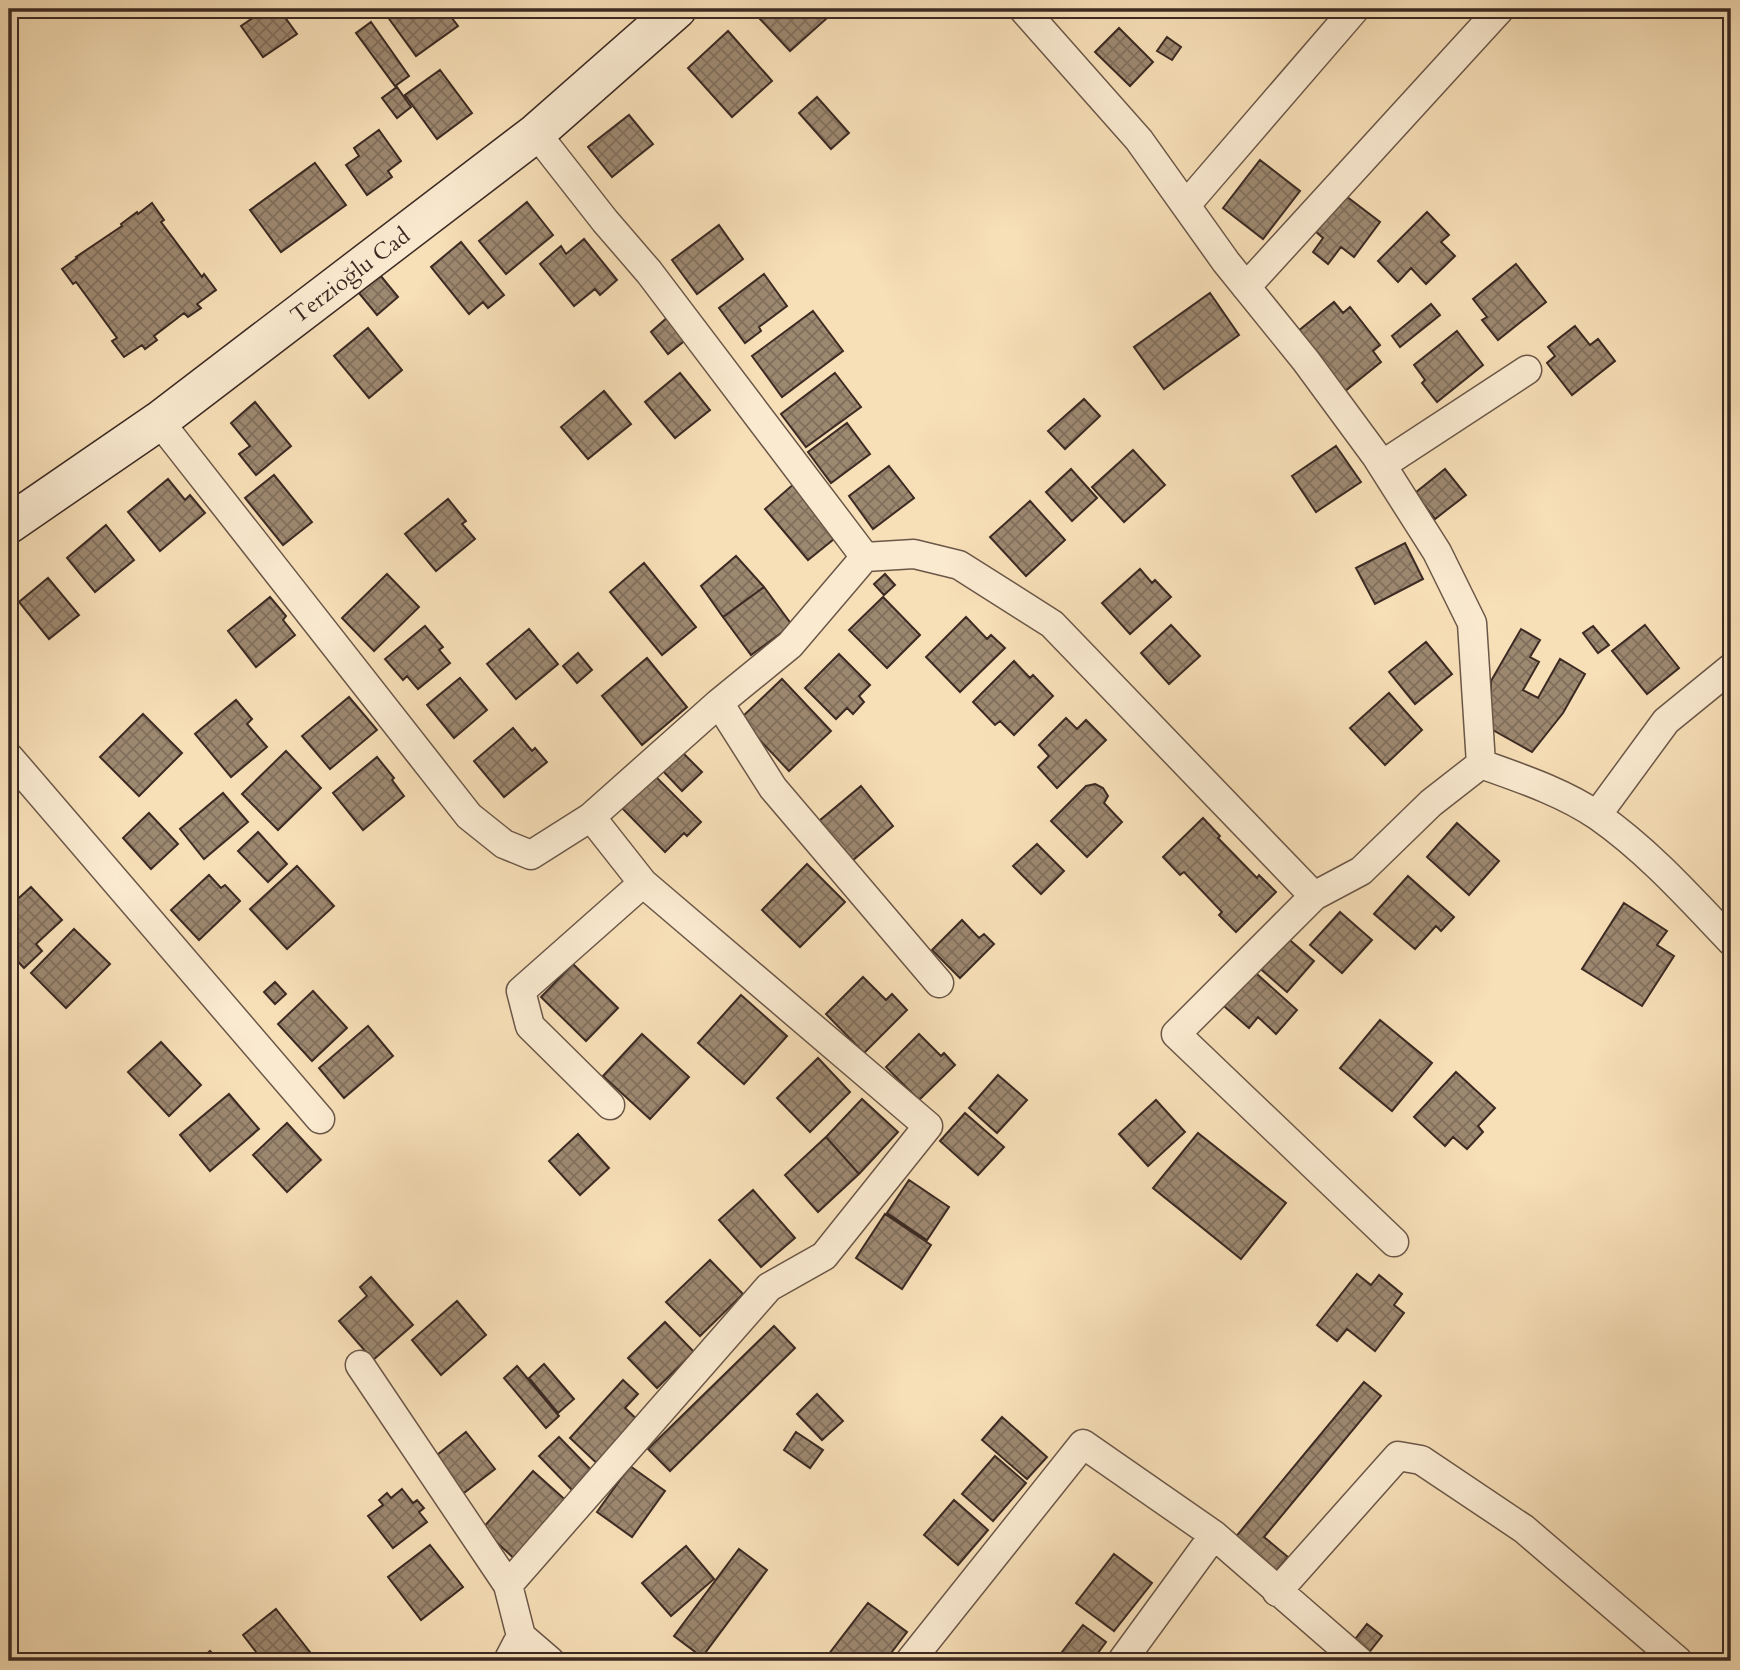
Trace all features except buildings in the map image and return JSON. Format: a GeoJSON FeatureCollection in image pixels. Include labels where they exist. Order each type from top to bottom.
{"type":"FeatureCollection","features":[{"type":"Feature","properties":{"kind":"street","name":"Terzioğlu Cad"},"geometry":{"type":"LineString","coordinates":[[9,524],[159,421],[536,133],[677,9]]}},
{"type":"Feature","properties":{"kind":"street"},"geometry":{"type":"LineString","coordinates":[[1023,9],[1139,140],[1246,287],[1306,361],[1382,465],[1437,552],[1472,623],[1480,764]]}},
{"type":"Feature","properties":{"kind":"street"},"geometry":{"type":"LineString","coordinates":[[1186,205],[1355,9]]}},
{"type":"Feature","properties":{"kind":"street"},"geometry":{"type":"LineString","coordinates":[[1246,287],[1500,9]]}},
{"type":"Feature","properties":{"kind":"street"},"geometry":{"type":"LineString","coordinates":[[536,133],[649,272],[865,557]]}},
{"type":"Feature","properties":{"kind":"street"},"geometry":{"type":"LineString","coordinates":[[1382,465],[1527,370]]}},
{"type":"Feature","properties":{"kind":"street"},"geometry":{"type":"LineString","coordinates":[[159,421],[469,816],[504,844],[531,855],[591,817],[719,703],[790,645],[865,557],[914,554],[959,565],[1052,624],[1314,896]]}},
{"type":"Feature","properties":{"kind":"street"},"geometry":{"type":"LineString","coordinates":[[1597,815],[1666,721],[1731,668]]}},
{"type":"Feature","properties":{"kind":"street"},"geometry":{"type":"LineString","coordinates":[[719,703],[773,788],[939,983]]}},
{"type":"Feature","properties":{"kind":"street"},"geometry":{"type":"LineString","coordinates":[[9,757],[320,1119]]}},
{"type":"Feature","properties":{"kind":"street"},"geometry":{"type":"LineString","coordinates":[[1480,764],[1534,782],[1597,815],[1663,869],[1731,941]]}},
{"type":"Feature","properties":{"kind":"street"},"geometry":{"type":"LineString","coordinates":[[1394,1242],[1176,1034],[1314,896],[1361,871],[1431,803],[1480,764]]}},
{"type":"Feature","properties":{"kind":"street"},"geometry":{"type":"LineString","coordinates":[[508,1584],[769,1287],[824,1256],[928,1126],[643,883],[591,817]]}},
{"type":"Feature","properties":{"kind":"street"},"geometry":{"type":"LineString","coordinates":[[610,1105],[530,1026],[521,990],[643,883]]}},
{"type":"Feature","properties":{"kind":"street"},"geometry":{"type":"LineString","coordinates":[[360,1365],[508,1584],[521,1636],[550,1661]]}},
{"type":"Feature","properties":{"kind":"street"},"geometry":{"type":"LineString","coordinates":[[910,1661],[1083,1444],[1214,1535],[1359,1661]]}},
{"type":"Feature","properties":{"kind":"street"},"geometry":{"type":"LineString","coordinates":[[1277,1592],[1398,1456],[1421,1460],[1524,1529],[1678,1661]]}},
{"type":"Feature","properties":{"kind":"street"},"geometry":{"type":"LineString","coordinates":[[1122,1661],[1214,1535]]}},
{"type":"Feature","properties":{"kind":"street"},"geometry":{"type":"LineString","coordinates":[[508,1661],[521,1636]]}}]}
